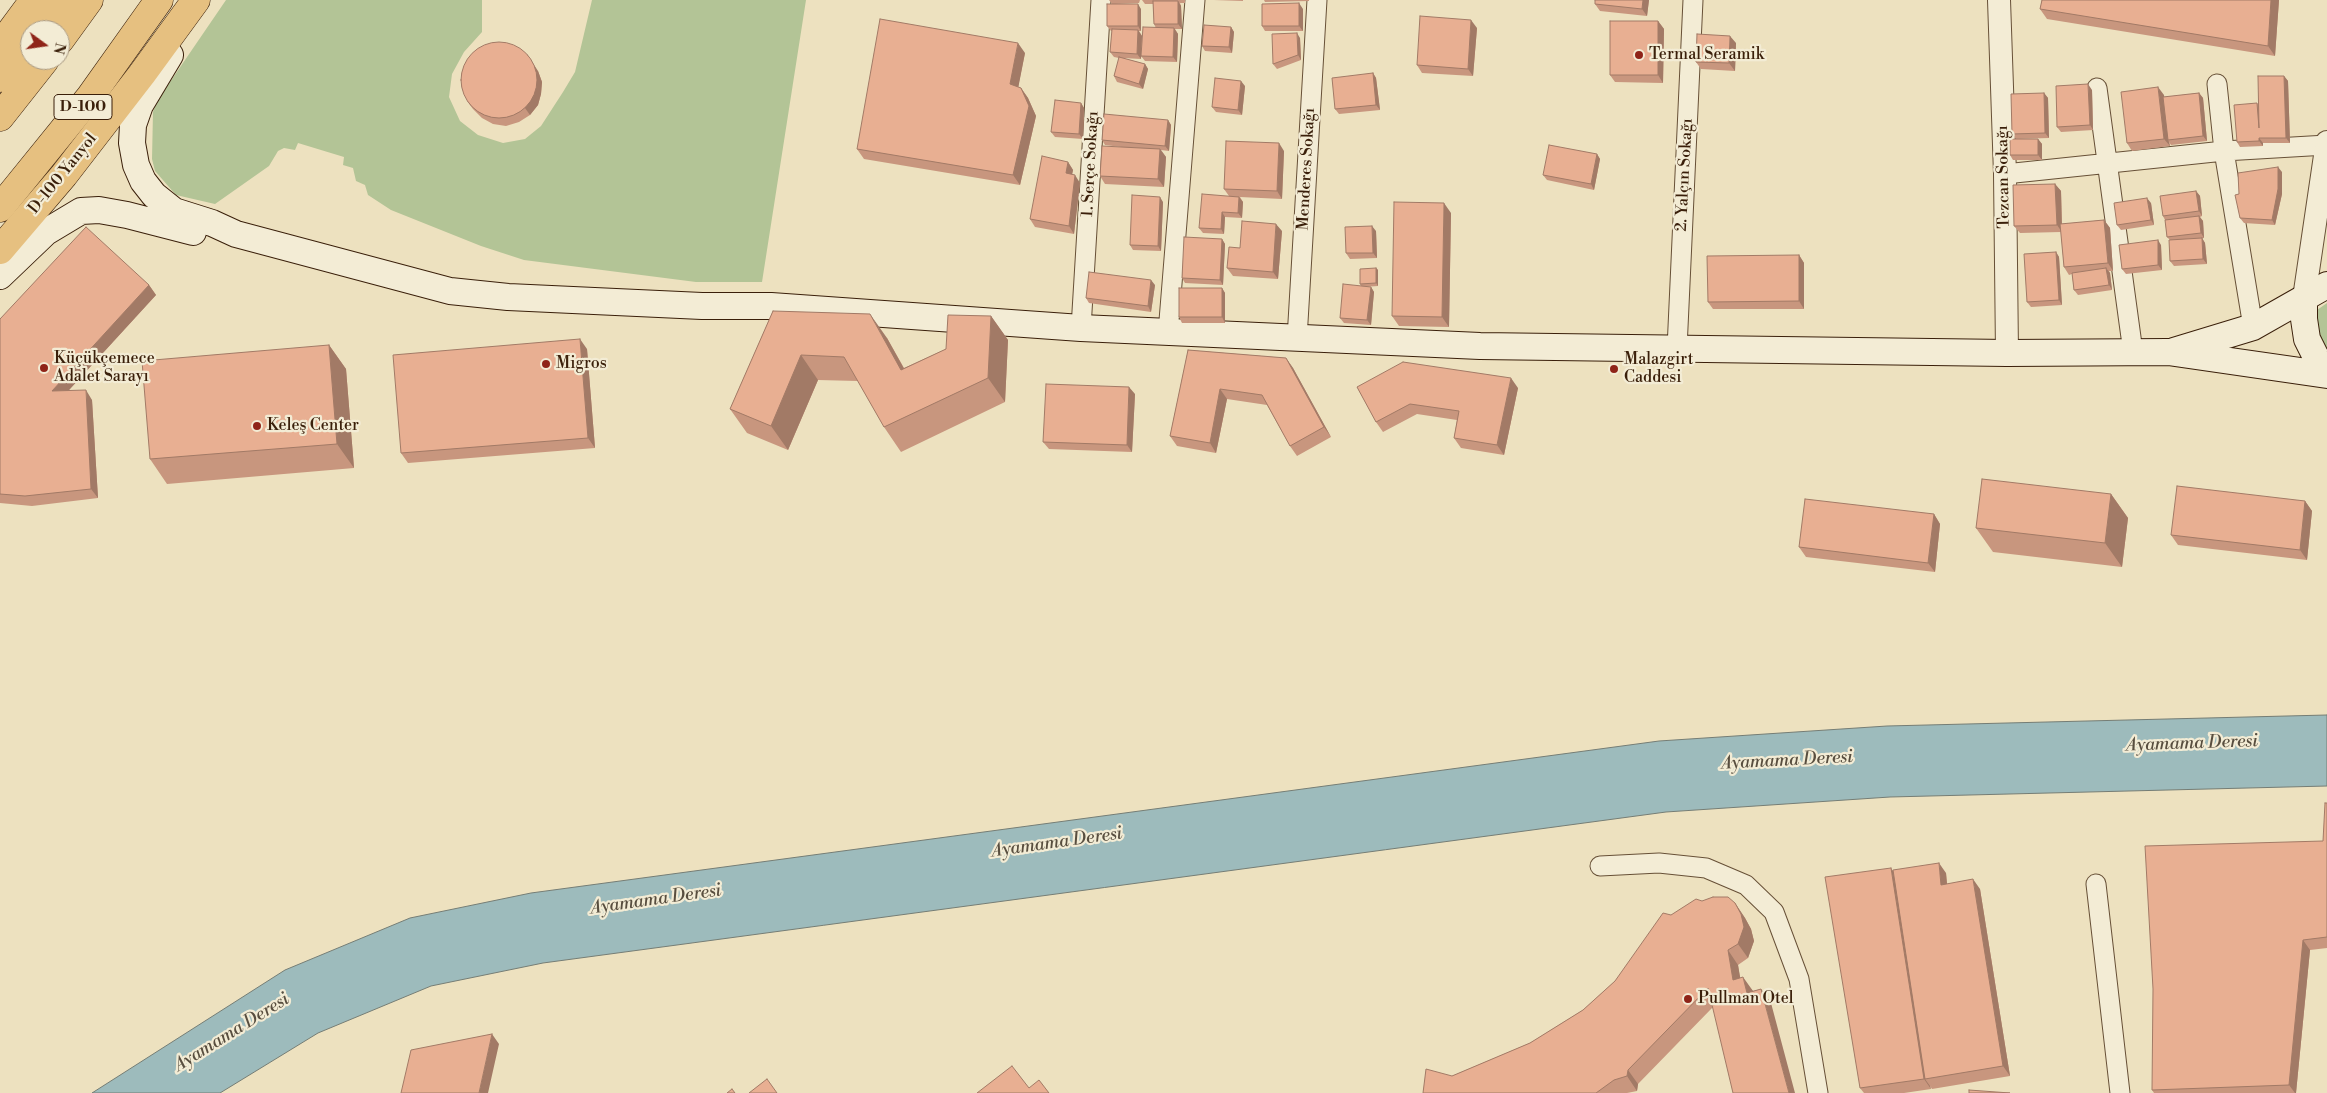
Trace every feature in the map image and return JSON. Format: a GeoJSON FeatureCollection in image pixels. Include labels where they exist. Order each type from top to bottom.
{"type":"FeatureCollection","features":[{"type":"Feature","properties":{"kind":"main road"},"geometry":{"type":"LineString","coordinates":[[0,46],[34,0]]}},
{"type":"Feature","properties":{"kind":"main road"},"geometry":{"type":"LineString","coordinates":[[43,20],[58,0]]}},
{"type":"Feature","properties":{"kind":"main road"},"geometry":{"type":"LineString","coordinates":[[70,27],[90,0]]}},
{"type":"Feature","properties":{"kind":"main road","name":"D-100"},"geometry":{"type":"LineString","coordinates":[[0,208],[90,97],[159,0]]}},
{"type":"Feature","properties":{"kind":"main road","name":"D-100 Yanyol"},"geometry":{"type":"LineString","coordinates":[[0,250],[70,167],[196,0]]}},
{"type":"Feature","properties":{"kind":"main road"},"geometry":{"type":"LineString","coordinates":[[201,0],[188,27],[140,105],[133,125],[132,143],[136,165],[143,181],[154,195],[174,211],[212,223],[236,234],[450,290],[508,297],[702,306],[771,306],[1168,333],[1480,346],[2007,353],[2168,352],[2327,375]]}},
{"type":"Feature","properties":{"kind":"main road"},"geometry":{"type":"LineString","coordinates":[[0,78],[20,51]]}},
{"type":"Feature","properties":{"kind":"main road"},"geometry":{"type":"LineString","coordinates":[[0,117],[37,70]]}},
{"type":"Feature","properties":{"kind":"main road"},"geometry":{"type":"LineString","coordinates":[[0,276],[46,232],[82,211],[99,210],[118,213],[202,234],[236,234]]}},
{"type":"Feature","properties":{"kind":"main road"},"geometry":{"type":"LineString","coordinates":[[2168,352],[2253,327],[2327,285]]}},
{"type":"Feature","properties":{"kind":"main road"},"geometry":{"type":"LineString","coordinates":[[2304,298],[2304,319],[2307,339],[2316,357],[2327,368]]}},
{"type":"Feature","properties":{"kind":"street","name":"1. Serçe Sokağı"},"geometry":{"type":"LineString","coordinates":[[1081,328],[1101,0]]}},
{"type":"Feature","properties":{"kind":"street"},"geometry":{"type":"LineString","coordinates":[[1168,333],[1195,0]]}},
{"type":"Feature","properties":{"kind":"street","name":"Menderes Sokağı"},"geometry":{"type":"LineString","coordinates":[[1297,339],[1316,0]]}},
{"type":"Feature","properties":{"kind":"street","name":"2. Yalçın Sokağı"},"geometry":{"type":"LineString","coordinates":[[1677,349],[1692,0]]}},
{"type":"Feature","properties":{"kind":"street","name":"Tezcan Sokağı"},"geometry":{"type":"LineString","coordinates":[[1999,0],[2005,174],[2007,353]]}},
{"type":"Feature","properties":{"kind":"street"},"geometry":{"type":"LineString","coordinates":[[2217,84],[2224,151],[2253,327]]}},
{"type":"Feature","properties":{"kind":"street"},"geometry":{"type":"LineString","coordinates":[[2097,88],[2133,352]]}},
{"type":"Feature","properties":{"kind":"street"},"geometry":{"type":"LineString","coordinates":[[2005,174],[2224,151],[2327,144],[2304,298]]}},
{"type":"Feature","properties":{"kind":"street"},"geometry":{"type":"LineString","coordinates":[[1600,866],[1659,863],[1706,868],[1746,885],[1774,912],[1799,979],[1818,1093]]}},
{"type":"Feature","properties":{"kind":"street"},"geometry":{"type":"LineString","coordinates":[[2096,884],[2120,1093]]}},
{"type":"Feature","properties":{"kind":"green space"},"geometry":{"type":"Polygon","coordinates":[[[226,0],[482,0],[482,32],[464,52],[452,74],[449,97],[460,121],[478,135],[503,143],[525,139],[541,126],[563,92],[575,72],[592,0],[806,0],[762,282],[696,282],[524,260],[481,246],[391,210],[368,195],[365,185],[356,181],[353,168],[343,165],[344,157],[298,143],[295,150],[284,148],[278,151],[269,166],[215,204],[176,195],[155,171],[152,159],[153,112],[157,101],[226,0]]]}},
{"type":"Feature","properties":{"kind":"green space"},"geometry":{"type":"Polygon","coordinates":[[[2327,303],[2327,350],[2312,337],[2317,310],[2327,303]]]}},
{"type":"Feature","properties":{"kind":"water","name":"Ayamama Deresi"},"geometry":{"type":"Polygon","coordinates":[[[2327,715],[2327,786],[1890,797],[1666,812],[543,963],[431,986],[318,1033],[220,1093],[92,1093],[285,970],[410,918],[531,893],[1659,741],[1887,726],[2327,715]]]}},
{"type":"Feature","properties":{"kind":"building"},"geometry":{"type":"Polygon","coordinates":[[[1595,0],[1643,0],[1642,9],[1595,4],[1595,0]]]}},
{"type":"Feature","properties":{"kind":"building"},"geometry":{"type":"Polygon","coordinates":[[[2042,0],[2271,0],[2268,46],[2040,9],[2042,0]]]}},
{"type":"Feature","properties":{"kind":"building"},"geometry":{"type":"Polygon","coordinates":[[[1153,1],[1178,1],[1178,24],[1154,24],[1153,1]]]}},
{"type":"Feature","properties":{"kind":"building"},"geometry":{"type":"Polygon","coordinates":[[[1299,3],[1299,26],[1262,26],[1262,4],[1299,3]]]}},
{"type":"Feature","properties":{"kind":"building"},"geometry":{"type":"Polygon","coordinates":[[[1107,4],[1138,4],[1138,26],[1107,26],[1107,4]]]}},
{"type":"Feature","properties":{"kind":"building"},"geometry":{"type":"Polygon","coordinates":[[[1420,16],[1471,20],[1468,69],[1417,65],[1420,16]]]}},
{"type":"Feature","properties":{"kind":"building"},"geometry":{"type":"Polygon","coordinates":[[[880,19],[1018,43],[1010,84],[1021,88],[1029,106],[1013,175],[857,149],[880,19]]]}},
{"type":"Feature","properties":{"kind":"building","name":"Termal Seramik"},"geometry":{"type":"Polygon","coordinates":[[[1610,21],[1658,21],[1658,75],[1610,75],[1610,21]]]}},
{"type":"Feature","properties":{"kind":"building"},"geometry":{"type":"Polygon","coordinates":[[[1204,25],[1231,27],[1229,47],[1202,46],[1204,25]]]}},
{"type":"Feature","properties":{"kind":"building"},"geometry":{"type":"Polygon","coordinates":[[[1143,27],[1174,28],[1173,57],[1141,56],[1143,27]]]}},
{"type":"Feature","properties":{"kind":"building"},"geometry":{"type":"Polygon","coordinates":[[[1112,29],[1138,30],[1137,54],[1110,52],[1112,29]]]}},
{"type":"Feature","properties":{"kind":"building"},"geometry":{"type":"Polygon","coordinates":[[[1297,33],[1298,55],[1273,64],[1272,34],[1297,33]]]}},
{"type":"Feature","properties":{"kind":"building"},"geometry":{"type":"Polygon","coordinates":[[[1697,34],[1730,36],[1729,63],[1696,62],[1697,34]]]}},
{"type":"Feature","properties":{"kind":"building"},"geometry":{"type":"Polygon","coordinates":[[[499,42],[513,45],[526,53],[534,66],[537,80],[534,94],[526,107],[513,115],[499,118],[485,115],[472,107],[464,94],[461,80],[464,66],[472,53],[485,45],[499,42]]]}},
{"type":"Feature","properties":{"kind":"building"},"geometry":{"type":"Polygon","coordinates":[[[1119,57],[1145,64],[1139,84],[1114,76],[1119,57]]]}},
{"type":"Feature","properties":{"kind":"building"},"geometry":{"type":"Polygon","coordinates":[[[1373,73],[1376,105],[1335,109],[1332,78],[1373,73]]]}},
{"type":"Feature","properties":{"kind":"building"},"geometry":{"type":"Polygon","coordinates":[[[2258,76],[2284,76],[2286,138],[2259,138],[2259,141],[2237,142],[2234,105],[2257,103],[2259,128],[2258,76]]]}},
{"type":"Feature","properties":{"kind":"building"},"geometry":{"type":"Polygon","coordinates":[[[1215,78],[1241,81],[1238,110],[1212,107],[1215,78]]]}},
{"type":"Feature","properties":{"kind":"building"},"geometry":{"type":"Polygon","coordinates":[[[2088,84],[2090,125],[2057,127],[2056,86],[2088,84]]]}},
{"type":"Feature","properties":{"kind":"building"},"geometry":{"type":"Polygon","coordinates":[[[2158,87],[2164,139],[2127,143],[2121,92],[2158,87]]]}},
{"type":"Feature","properties":{"kind":"building"},"geometry":{"type":"Polygon","coordinates":[[[2044,93],[2045,133],[2012,134],[2011,94],[2044,93]]]}},
{"type":"Feature","properties":{"kind":"building"},"geometry":{"type":"Polygon","coordinates":[[[2199,93],[2203,136],[2168,140],[2163,97],[2199,93]]]}},
{"type":"Feature","properties":{"kind":"building"},"geometry":{"type":"Polygon","coordinates":[[[1055,100],[1081,103],[1079,134],[1051,132],[1055,100]]]}},
{"type":"Feature","properties":{"kind":"building"},"geometry":{"type":"Polygon","coordinates":[[[1104,114],[1168,120],[1165,146],[1102,140],[1104,114]]]}},
{"type":"Feature","properties":{"kind":"building"},"geometry":{"type":"Polygon","coordinates":[[[2010,139],[2038,139],[2038,155],[2010,155],[2010,139]]]}},
{"type":"Feature","properties":{"kind":"building"},"geometry":{"type":"Polygon","coordinates":[[[1226,141],[1279,143],[1277,191],[1224,189],[1226,141]]]}},
{"type":"Feature","properties":{"kind":"building"},"geometry":{"type":"Polygon","coordinates":[[[1549,145],[1597,154],[1591,184],[1543,175],[1549,145]]]}},
{"type":"Feature","properties":{"kind":"building"},"geometry":{"type":"Polygon","coordinates":[[[1102,146],[1160,149],[1158,179],[1100,176],[1102,146]]]}},
{"type":"Feature","properties":{"kind":"building"},"geometry":{"type":"Polygon","coordinates":[[[1042,156],[1068,162],[1066,173],[1075,175],[1069,226],[1030,219],[1042,156]]]}},
{"type":"Feature","properties":{"kind":"building"},"geometry":{"type":"Polygon","coordinates":[[[2278,167],[2278,189],[2272,220],[2240,218],[2235,195],[2239,194],[2238,173],[2278,167]]]}},
{"type":"Feature","properties":{"kind":"building"},"geometry":{"type":"Polygon","coordinates":[[[2055,184],[2057,225],[2014,226],[2013,185],[2055,184]]]}},
{"type":"Feature","properties":{"kind":"building"},"geometry":{"type":"Polygon","coordinates":[[[2196,191],[2199,211],[2163,216],[2160,196],[2196,191]]]}},
{"type":"Feature","properties":{"kind":"building"},"geometry":{"type":"Polygon","coordinates":[[[1202,194],[1239,197],[1238,213],[1222,212],[1221,229],[1199,228],[1202,194]]]}},
{"type":"Feature","properties":{"kind":"building"},"geometry":{"type":"Polygon","coordinates":[[[1132,195],[1160,197],[1158,246],[1130,245],[1132,195]]]}},
{"type":"Feature","properties":{"kind":"building"},"geometry":{"type":"Polygon","coordinates":[[[2147,198],[2151,220],[2117,225],[2114,203],[2147,198]]]}},
{"type":"Feature","properties":{"kind":"building"},"geometry":{"type":"Polygon","coordinates":[[[1394,202],[1444,203],[1442,317],[1392,316],[1394,202]]]}},
{"type":"Feature","properties":{"kind":"building"},"geometry":{"type":"Polygon","coordinates":[[[2199,216],[2201,233],[2167,237],[2165,220],[2199,216]]]}},
{"type":"Feature","properties":{"kind":"building"},"geometry":{"type":"Polygon","coordinates":[[[2104,220],[2108,263],[2064,267],[2060,224],[2104,220]]]}},
{"type":"Feature","properties":{"kind":"building"},"geometry":{"type":"Polygon","coordinates":[[[1242,221],[1276,224],[1273,272],[1227,268],[1229,247],[1240,248],[1242,221]]]}},
{"type":"Feature","properties":{"kind":"building"},"geometry":{"type":"Polygon","coordinates":[[[1372,226],[1373,253],[1346,253],[1345,227],[1372,226]]]}},
{"type":"Feature","properties":{"kind":"building","name":"Küçükçemece Adalet Sarayı"},"geometry":{"type":"Polygon","coordinates":[[[86,227],[149,285],[52,391],[86,390],[91,489],[25,496],[0,494],[0,319],[86,227]]]}},
{"type":"Feature","properties":{"kind":"building"},"geometry":{"type":"Polygon","coordinates":[[[1184,237],[1222,239],[1220,280],[1182,278],[1184,237]]]}},
{"type":"Feature","properties":{"kind":"building"},"geometry":{"type":"Polygon","coordinates":[[[2202,238],[2203,259],[2170,261],[2169,240],[2202,238]]]}},
{"type":"Feature","properties":{"kind":"building"},"geometry":{"type":"Polygon","coordinates":[[[2158,240],[2158,265],[2122,269],[2119,245],[2158,240]]]}},
{"type":"Feature","properties":{"kind":"building"},"geometry":{"type":"Polygon","coordinates":[[[2056,252],[2059,300],[2027,302],[2024,254],[2056,252]]]}},
{"type":"Feature","properties":{"kind":"building"},"geometry":{"type":"Polygon","coordinates":[[[1799,255],[1799,301],[1708,302],[1707,256],[1799,255]]]}},
{"type":"Feature","properties":{"kind":"building"},"geometry":{"type":"Polygon","coordinates":[[[1376,268],[1376,283],[1360,284],[1360,269],[1376,268]]]}},
{"type":"Feature","properties":{"kind":"building"},"geometry":{"type":"Polygon","coordinates":[[[2106,268],[2109,285],[2074,290],[2072,273],[2106,268]]]}},
{"type":"Feature","properties":{"kind":"building"},"geometry":{"type":"Polygon","coordinates":[[[1089,272],[1151,280],[1148,306],[1086,298],[1089,272]]]}},
{"type":"Feature","properties":{"kind":"building"},"geometry":{"type":"Polygon","coordinates":[[[1343,284],[1371,287],[1367,320],[1340,318],[1343,284]]]}},
{"type":"Feature","properties":{"kind":"building"},"geometry":{"type":"Polygon","coordinates":[[[1179,288],[1222,288],[1222,317],[1179,317],[1179,288]]]}},
{"type":"Feature","properties":{"kind":"building"},"geometry":{"type":"Polygon","coordinates":[[[773,311],[870,314],[901,370],[946,349],[948,315],[991,316],[988,378],[884,427],[844,357],[801,355],[771,426],[730,409],[773,311]]]}},
{"type":"Feature","properties":{"kind":"building"},"geometry":{"type":"Polygon","coordinates":[[[580,339],[588,438],[401,453],[393,355],[580,339]]]}},
{"type":"Feature","properties":{"kind":"building","name":"Keleş Center"},"geometry":{"type":"Polygon","coordinates":[[[329,345],[337,444],[150,459],[142,361],[329,345]]]}},
{"type":"Feature","properties":{"kind":"building"},"geometry":{"type":"Polygon","coordinates":[[[1188,350],[1286,358],[1324,427],[1290,446],[1262,395],[1220,389],[1210,443],[1170,436],[1188,350]]]}},
{"type":"Feature","properties":{"kind":"building"},"geometry":{"type":"Polygon","coordinates":[[[1403,362],[1511,378],[1497,445],[1454,438],[1459,411],[1410,404],[1376,422],[1357,387],[1403,362]]]}},
{"type":"Feature","properties":{"kind":"building"},"geometry":{"type":"Polygon","coordinates":[[[1046,384],[1129,387],[1127,445],[1043,442],[1046,384]]]}},
{"type":"Feature","properties":{"kind":"building"},"geometry":{"type":"Polygon","coordinates":[[[1982,479],[2111,494],[2105,543],[1976,528],[1982,479]]]}},
{"type":"Feature","properties":{"kind":"building"},"geometry":{"type":"Polygon","coordinates":[[[2177,486],[2305,501],[2300,550],[2171,535],[2177,486]]]}},
{"type":"Feature","properties":{"kind":"building"},"geometry":{"type":"Polygon","coordinates":[[[1805,499],[1934,514],[1928,563],[1799,547],[1805,499]]]}},
{"type":"Feature","properties":{"kind":"building"},"geometry":{"type":"Polygon","coordinates":[[[2325,803],[2327,803],[2327,937],[2303,940],[2289,1085],[2152,1090],[2153,989],[2145,846],[2323,841],[2325,803]]]}},
{"type":"Feature","properties":{"kind":"building"},"geometry":{"type":"Polygon","coordinates":[[[1939,863],[1941,885],[1973,879],[2003,1066],[1925,1079],[1893,870],[1939,863]]]}},
{"type":"Feature","properties":{"kind":"building"},"geometry":{"type":"Polygon","coordinates":[[[1891,868],[1924,1079],[1860,1088],[1825,877],[1891,868]]]}},
{"type":"Feature","properties":{"kind":"building","name":"Pullman Otel"},"geometry":{"type":"Polygon","coordinates":[[[1713,897],[1728,897],[1735,903],[1741,914],[1744,927],[1738,944],[1728,950],[1733,980],[1743,977],[1747,993],[1761,989],[1789,1093],[1733,1093],[1708,988],[1628,1070],[1627,1076],[1614,1080],[1596,1093],[1423,1093],[1426,1069],[1452,1076],[1530,1043],[1583,1010],[1615,981],[1663,913],[1671,915],[1696,899],[1702,901],[1713,897]]]}},
{"type":"Feature","properties":{"kind":"building"},"geometry":{"type":"Polygon","coordinates":[[[492,1034],[479,1093],[401,1093],[411,1050],[492,1034]]]}},
{"type":"Feature","properties":{"kind":"building"},"geometry":{"type":"Polygon","coordinates":[[[1012,1066],[1029,1088],[1039,1080],[1049,1093],[977,1093],[1012,1066]]]}},
{"type":"Feature","properties":{"kind":"building"},"geometry":{"type":"Polygon","coordinates":[[[767,1079],[777,1093],[749,1093],[767,1079]]]}},
{"type":"Feature","properties":{"kind":"building"},"geometry":{"type":"Polygon","coordinates":[[[732,1089],[735,1093],[727,1093],[732,1089]]]}},
{"type":"Feature","properties":{"kind":"building"},"geometry":{"type":"Polygon","coordinates":[[[1969,1090],[2010,1093],[1969,1093],[1969,1090]]]}},
{"type":"Feature","properties":{"kind":"place","name":"Termal Seramik"},"geometry":{"type":"Point","coordinates":[1639,55]}},
{"type":"Feature","properties":{"kind":"place","name":"Migros"},"geometry":{"type":"Point","coordinates":[546,364]}},
{"type":"Feature","properties":{"kind":"place","name":"Küçükçemece Adalet Sarayı"},"geometry":{"type":"Point","coordinates":[44,368]}},
{"type":"Feature","properties":{"kind":"place","name":"Malazgirt Caddesi"},"geometry":{"type":"Point","coordinates":[1614,369]}},
{"type":"Feature","properties":{"kind":"place","name":"Keleş Center"},"geometry":{"type":"Point","coordinates":[257,426]}},
{"type":"Feature","properties":{"kind":"place","name":"Pullman Otel"},"geometry":{"type":"Point","coordinates":[1688,999]}}]}
